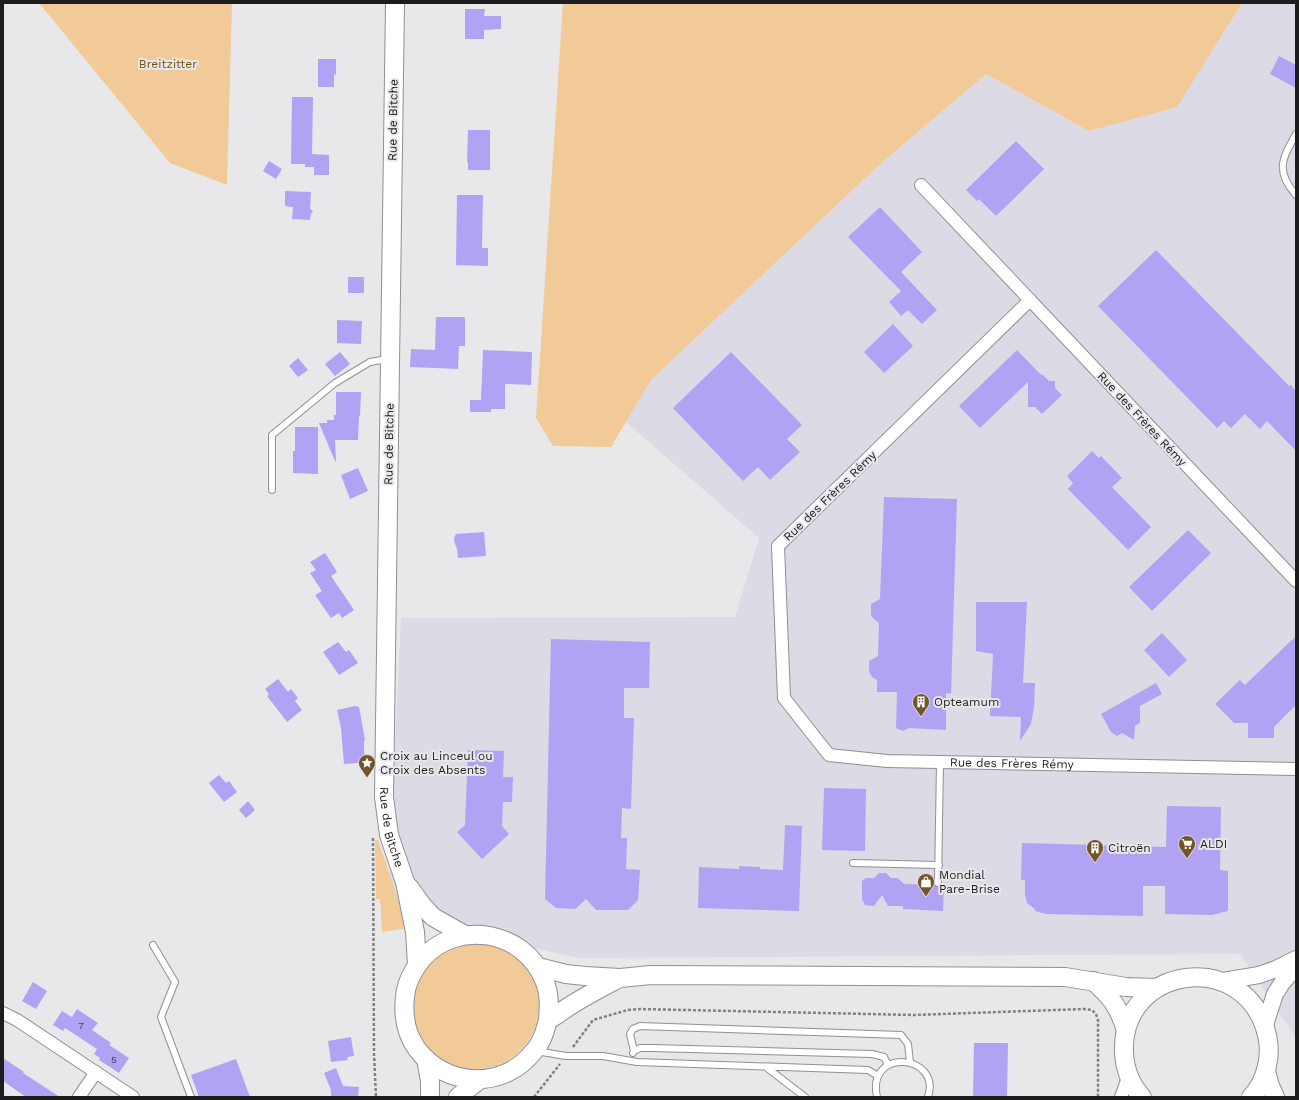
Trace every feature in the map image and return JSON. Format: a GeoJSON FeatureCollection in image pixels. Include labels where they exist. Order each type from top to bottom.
{"type":"FeatureCollection","features":[{"type":"Feature","properties":{"kind":"main road","name":"Rue de Bitche"},"geometry":{"type":"LineString","coordinates":[[395,3],[384,797],[389,835],[405,882]]}},
{"type":"Feature","properties":{"kind":"main road"},"geometry":{"type":"LineString","coordinates":[[405,882],[433,917],[465,935]]}},
{"type":"Feature","properties":{"kind":"main road"},"geometry":{"type":"LineString","coordinates":[[405,882],[416,932],[417,965]]}},
{"type":"Feature","properties":{"kind":"main road"},"geometry":{"type":"LineString","coordinates":[[479,934],[493,936],[506,940],[518,947],[529,956],[538,967],[548,993],[548,1022],[543,1037],[535,1051],[524,1063],[510,1072],[495,1078],[479,1080],[464,1079],[450,1075],[437,1068],[426,1059],[413,1042],[405,1021],[405,992],[410,977],[417,965],[438,945],[465,935],[479,934]]}},
{"type":"Feature","properties":{"kind":"main road"},"geometry":{"type":"LineString","coordinates":[[538,967],[566,974],[620,978],[651,975],[1065,976],[1126,987],[1157,988]]}},
{"type":"Feature","properties":{"kind":"main road"},"geometry":{"type":"LineString","coordinates":[[1142,1097],[1137,1092],[1129,1075],[1125,1061],[1124,1045],[1126,1030],[1138,1006],[1147,996],[1157,988],[1170,982],[1190,977],[1210,978],[1223,982],[1237,989],[1258,1011],[1265,1024],[1269,1056],[1266,1071],[1261,1084],[1251,1097]]}},
{"type":"Feature","properties":{"kind":"main road"},"geometry":{"type":"LineString","coordinates":[[548,1022],[585,996],[620,978]]}},
{"type":"Feature","properties":{"kind":"main road"},"geometry":{"type":"LineString","coordinates":[[1093,981],[1106,991],[1115,1004],[1121,1015],[1126,1030]]}},
{"type":"Feature","properties":{"kind":"main road"},"geometry":{"type":"LineString","coordinates":[[426,1059],[430,1081],[430,1097]]}},
{"type":"Feature","properties":{"kind":"main road"},"geometry":{"type":"LineString","coordinates":[[1266,1071],[1275,1097]]}},
{"type":"Feature","properties":{"kind":"main road"},"geometry":{"type":"LineString","coordinates":[[458,1097],[479,1080]]}},
{"type":"Feature","properties":{"kind":"street"},"geometry":{"type":"LineString","coordinates":[[921,185],[1030,300]]}},
{"type":"Feature","properties":{"kind":"street","name":"Rue des Frères Rémy"},"geometry":{"type":"LineString","coordinates":[[1296,581],[1030,300],[778,546],[784,698],[829,755],[887,761],[1296,769]]}},
{"type":"Feature","properties":{"kind":"street"},"geometry":{"type":"LineString","coordinates":[[1223,982],[1259,975],[1276,969],[1296,959]]}},
{"type":"Feature","properties":{"kind":"street"},"geometry":{"type":"LineString","coordinates":[[1265,1024],[1275,994],[1282,983],[1296,967]]}},
{"type":"Feature","properties":{"kind":"street"},"geometry":{"type":"LineString","coordinates":[[3,1013],[17,1020],[133,1097]]}},
{"type":"Feature","properties":{"kind":"street"},"geometry":{"type":"LineString","coordinates":[[79,1097],[96,1072]]}},
{"type":"Feature","properties":{"kind":"street"},"geometry":{"type":"LineString","coordinates":[[1121,1097],[1129,1075]]}},
{"type":"Feature","properties":{"kind":"lane"},"geometry":{"type":"LineString","coordinates":[[1296,134],[1284,156],[1283,175],[1289,188],[1296,195]]}},
{"type":"Feature","properties":{"kind":"lane"},"geometry":{"type":"LineString","coordinates":[[272,490],[272,435],[335,383],[370,362],[390,359]]}},
{"type":"Feature","properties":{"kind":"lane"},"geometry":{"type":"LineString","coordinates":[[938,883],[940,762]]}},
{"type":"Feature","properties":{"kind":"lane"},"geometry":{"type":"LineString","coordinates":[[853,863],[939,865]]}},
{"type":"Feature","properties":{"kind":"lane"},"geometry":{"type":"LineString","coordinates":[[153,945],[175,982],[161,1016],[191,1097]]}},
{"type":"Feature","properties":{"kind":"lane"},"geometry":{"type":"LineString","coordinates":[[630,1060],[634,1051],[630,1034],[633,1029],[640,1026],[901,1035],[908,1044],[910,1062]]}},
{"type":"Feature","properties":{"kind":"lane"},"geometry":{"type":"LineString","coordinates":[[634,1051],[640,1048],[652,1048],[872,1054],[884,1058],[888,1065]]}},
{"type":"Feature","properties":{"kind":"lane"},"geometry":{"type":"LineString","coordinates":[[535,1051],[566,1056],[603,1056],[637,1062],[868,1070],[878,1076]]}},
{"type":"Feature","properties":{"kind":"lane"},"geometry":{"type":"LineString","coordinates":[[877,1097],[876,1083],[882,1070],[895,1062],[910,1062],[923,1071],[927,1078],[929,1086],[928,1097]]}},
{"type":"Feature","properties":{"kind":"lane"},"geometry":{"type":"LineString","coordinates":[[766,1067],[805,1097]]}},
{"type":"Feature","properties":{"kind":"path"},"geometry":{"type":"LineString","coordinates":[[373,834],[374,1054],[376,1097]]}},
{"type":"Feature","properties":{"kind":"shaded area"},"geometry":{"type":"Polygon","coordinates":[[[1242,3],[1296,3],[1296,1038],[1240,954],[578,958],[387,915],[401,618],[735,617],[759,538],[626,422],[651,380],[878,166],[986,74],[1089,131],[1177,106],[1242,3]]]}},
{"type":"Feature","properties":{"kind":"green space","name":"Breitzitter"},"geometry":{"type":"Polygon","coordinates":[[[39,3],[232,3],[227,185],[170,163],[39,3]]]}},
{"type":"Feature","properties":{"kind":"green space"},"geometry":{"type":"Polygon","coordinates":[[[563,3],[1242,3],[1177,107],[1089,131],[986,74],[878,166],[651,380],[611,447],[553,446],[536,418],[563,3]]]}},
{"type":"Feature","properties":{"kind":"green space"},"geometry":{"type":"Polygon","coordinates":[[[375,840],[378,840],[408,928],[382,932],[380,899],[376,899],[375,840]]]}},
{"type":"Feature","properties":{"kind":"green space"},"geometry":{"type":"Polygon","coordinates":[[[482,943],[506,951],[516,957],[525,966],[534,982],[538,994],[538,1018],[534,1030],[525,1046],[516,1055],[500,1064],[488,1068],[470,1069],[446,1061],[436,1055],[427,1046],[418,1030],[414,1018],[413,1000],[421,976],[427,966],[436,957],[452,948],[464,944],[482,943]]]}},
{"type":"Feature","properties":{"kind":"building"},"geometry":{"type":"Polygon","coordinates":[[[465,9],[485,9],[484,16],[501,16],[501,29],[484,30],[484,39],[465,39],[465,9]]]}},
{"type":"Feature","properties":{"kind":"building"},"geometry":{"type":"Polygon","coordinates":[[[1279,56],[1296,65],[1296,88],[1270,74],[1279,56]]]}},
{"type":"Feature","properties":{"kind":"building"},"geometry":{"type":"Polygon","coordinates":[[[318,59],[336,59],[334,87],[318,87],[318,59]]]}},
{"type":"Feature","properties":{"kind":"building"},"geometry":{"type":"Polygon","coordinates":[[[292,97],[313,97],[312,154],[329,155],[329,175],[314,175],[314,167],[305,167],[305,164],[291,164],[292,97]]]}},
{"type":"Feature","properties":{"kind":"building"},"geometry":{"type":"Polygon","coordinates":[[[468,130],[490,130],[490,170],[468,170],[468,130]]]}},
{"type":"Feature","properties":{"kind":"building"},"geometry":{"type":"Polygon","coordinates":[[[1016,141],[1044,169],[996,216],[979,199],[977,201],[966,190],[1016,141]]]}},
{"type":"Feature","properties":{"kind":"building"},"geometry":{"type":"Polygon","coordinates":[[[269,161],[282,169],[276,179],[263,171],[269,161]]]}},
{"type":"Feature","properties":{"kind":"building"},"geometry":{"type":"Polygon","coordinates":[[[285,191],[311,192],[310,209],[313,211],[310,220],[292,219],[293,207],[285,206],[285,191]]]}},
{"type":"Feature","properties":{"kind":"building"},"geometry":{"type":"Polygon","coordinates":[[[457,195],[483,195],[482,248],[488,248],[488,266],[456,265],[457,195]]]}},
{"type":"Feature","properties":{"kind":"building"},"geometry":{"type":"Polygon","coordinates":[[[880,207],[922,252],[901,272],[937,310],[922,324],[908,310],[901,316],[889,302],[901,291],[848,237],[880,207]]]}},
{"type":"Feature","properties":{"kind":"building"},"geometry":{"type":"Polygon","coordinates":[[[1156,250],[1289,386],[1291,385],[1296,391],[1296,451],[1267,421],[1260,429],[1245,414],[1231,428],[1224,421],[1217,428],[1098,306],[1156,250]]]}},
{"type":"Feature","properties":{"kind":"building"},"geometry":{"type":"Polygon","coordinates":[[[348,277],[364,277],[364,293],[348,293],[348,277]]]}},
{"type":"Feature","properties":{"kind":"building"},"geometry":{"type":"Polygon","coordinates":[[[436,317],[465,317],[465,346],[459,346],[458,369],[410,367],[411,349],[435,350],[436,317]]]}},
{"type":"Feature","properties":{"kind":"building"},"geometry":{"type":"Polygon","coordinates":[[[337,320],[362,321],[361,344],[337,343],[337,320]]]}},
{"type":"Feature","properties":{"kind":"building"},"geometry":{"type":"Polygon","coordinates":[[[893,324],[913,346],[884,373],[864,352],[893,324]]]}},
{"type":"Feature","properties":{"kind":"building"},"geometry":{"type":"Polygon","coordinates":[[[483,350],[532,352],[531,385],[505,384],[505,409],[491,409],[491,412],[470,412],[470,400],[481,400],[483,350]]]}},
{"type":"Feature","properties":{"kind":"building"},"geometry":{"type":"Polygon","coordinates":[[[1017,350],[1041,375],[1042,374],[1049,381],[1055,381],[1055,388],[1062,395],[1042,414],[1035,407],[1028,407],[1028,382],[980,428],[959,406],[1017,350]]]}},
{"type":"Feature","properties":{"kind":"building"},"geometry":{"type":"Polygon","coordinates":[[[340,352],[350,364],[335,376],[325,364],[340,352]]]}},
{"type":"Feature","properties":{"kind":"building"},"geometry":{"type":"Polygon","coordinates":[[[731,352],[802,425],[787,439],[800,452],[770,480],[758,467],[743,481],[673,408],[731,352]]]}},
{"type":"Feature","properties":{"kind":"building"},"geometry":{"type":"Polygon","coordinates":[[[298,358],[308,370],[298,377],[289,366],[298,358]]]}},
{"type":"Feature","properties":{"kind":"building"},"geometry":{"type":"Polygon","coordinates":[[[336,392],[361,392],[358,440],[335,440],[335,461],[319,423],[327,423],[327,420],[334,420],[334,415],[336,415],[336,392]]]}},
{"type":"Feature","properties":{"kind":"building"},"geometry":{"type":"Polygon","coordinates":[[[295,427],[318,427],[318,474],[293,473],[295,427]]]}},
{"type":"Feature","properties":{"kind":"building"},"geometry":{"type":"Polygon","coordinates":[[[1092,451],[1099,458],[1101,456],[1122,478],[1112,487],[1151,527],[1128,550],[1068,489],[1073,483],[1067,476],[1092,451]]]}},
{"type":"Feature","properties":{"kind":"building"},"geometry":{"type":"Polygon","coordinates":[[[358,468],[368,491],[350,499],[341,475],[358,468]]]}},
{"type":"Feature","properties":{"kind":"building"},"geometry":{"type":"Polygon","coordinates":[[[884,497],[957,499],[951,694],[946,693],[946,730],[909,728],[903,731],[896,728],[897,692],[877,692],[877,680],[872,677],[869,671],[869,661],[878,656],[879,623],[871,616],[871,604],[880,599],[884,497]]]}},
{"type":"Feature","properties":{"kind":"building"},"geometry":{"type":"Polygon","coordinates":[[[1188,530],[1211,553],[1152,611],[1129,587],[1188,530]]]}},
{"type":"Feature","properties":{"kind":"building"},"geometry":{"type":"Polygon","coordinates":[[[484,532],[486,556],[458,558],[454,541],[456,534],[484,532]]]}},
{"type":"Feature","properties":{"kind":"building"},"geometry":{"type":"Polygon","coordinates":[[[325,553],[337,572],[331,576],[354,610],[342,618],[339,613],[331,618],[315,595],[322,591],[310,573],[316,570],[310,562],[325,553]]]}},
{"type":"Feature","properties":{"kind":"building"},"geometry":{"type":"Polygon","coordinates":[[[976,602],[1027,602],[1023,683],[1035,683],[1034,707],[1031,724],[1020,741],[1021,717],[990,716],[993,654],[976,651],[976,602]]]}},
{"type":"Feature","properties":{"kind":"building"},"geometry":{"type":"Polygon","coordinates":[[[1162,633],[1187,660],[1169,677],[1144,650],[1162,633]]]}},
{"type":"Feature","properties":{"kind":"building"},"geometry":{"type":"Polygon","coordinates":[[[1296,636],[1296,705],[1274,727],[1274,738],[1248,738],[1248,723],[1234,723],[1215,704],[1240,680],[1245,685],[1296,636]]]}},
{"type":"Feature","properties":{"kind":"building"},"geometry":{"type":"Polygon","coordinates":[[[551,639],[650,642],[649,688],[624,688],[624,718],[634,718],[631,809],[622,808],[621,838],[627,838],[626,869],[640,870],[638,900],[628,910],[596,910],[586,899],[575,909],[556,908],[545,899],[551,639]]]}},
{"type":"Feature","properties":{"kind":"building"},"geometry":{"type":"Polygon","coordinates":[[[338,642],[346,652],[349,650],[358,663],[339,675],[323,652],[338,642]]]}},
{"type":"Feature","properties":{"kind":"building"},"geometry":{"type":"Polygon","coordinates":[[[278,679],[288,692],[291,689],[298,698],[295,701],[302,710],[287,722],[267,696],[269,694],[265,689],[278,679]]]}},
{"type":"Feature","properties":{"kind":"building"},"geometry":{"type":"Polygon","coordinates":[[[1156,683],[1162,694],[1140,706],[1140,723],[1135,726],[1134,740],[1122,733],[1117,736],[1111,732],[1101,714],[1156,683]]]}},
{"type":"Feature","properties":{"kind":"building"},"geometry":{"type":"Polygon","coordinates":[[[355,706],[359,707],[365,740],[364,752],[366,758],[358,763],[344,764],[341,728],[337,710],[355,706]]]}},
{"type":"Feature","properties":{"kind":"building"},"geometry":{"type":"Polygon","coordinates":[[[468,750],[504,751],[503,777],[513,777],[512,802],[503,802],[502,826],[509,834],[482,859],[457,832],[465,825],[468,750]]]}},
{"type":"Feature","properties":{"kind":"building"},"geometry":{"type":"Polygon","coordinates":[[[219,775],[226,783],[229,781],[237,792],[224,802],[209,783],[219,775]]]}},
{"type":"Feature","properties":{"kind":"building"},"geometry":{"type":"Polygon","coordinates":[[[824,788],[866,789],[865,851],[822,850],[824,788]]]}},
{"type":"Feature","properties":{"kind":"building"},"geometry":{"type":"Polygon","coordinates":[[[248,801],[255,810],[246,818],[239,810],[248,801]]]}},
{"type":"Feature","properties":{"kind":"building"},"geometry":{"type":"Polygon","coordinates":[[[1167,806],[1221,807],[1220,870],[1228,871],[1228,911],[1212,915],[1165,914],[1165,886],[1143,886],[1143,916],[1046,914],[1035,911],[1035,909],[1027,903],[1025,895],[1025,880],[1021,880],[1022,843],[1166,847],[1167,806]]]}},
{"type":"Feature","properties":{"kind":"building"},"geometry":{"type":"Polygon","coordinates":[[[785,825],[802,826],[799,911],[698,908],[699,867],[739,869],[739,866],[783,870],[785,825]]]}},
{"type":"Feature","properties":{"kind":"building"},"geometry":{"type":"Polygon","coordinates":[[[879,873],[886,873],[891,878],[898,878],[904,884],[934,885],[938,887],[944,885],[943,911],[903,909],[903,906],[888,906],[882,895],[874,906],[865,905],[862,899],[862,881],[866,878],[874,878],[879,873]]]}},
{"type":"Feature","properties":{"kind":"building"},"geometry":{"type":"Polygon","coordinates":[[[33,982],[47,991],[36,1009],[22,1001],[33,982]]]}},
{"type":"Feature","properties":{"kind":"building"},"geometry":{"type":"Polygon","coordinates":[[[77,1009],[98,1023],[92,1030],[111,1043],[109,1045],[129,1058],[119,1073],[99,1060],[100,1058],[94,1054],[97,1049],[65,1028],[63,1031],[53,1025],[62,1011],[72,1017],[77,1009]]]}},
{"type":"Feature","properties":{"kind":"building"},"geometry":{"type":"Polygon","coordinates":[[[351,1037],[354,1056],[347,1057],[348,1060],[331,1062],[328,1041],[351,1037]]]}},
{"type":"Feature","properties":{"kind":"building"},"geometry":{"type":"Polygon","coordinates":[[[974,1043],[1008,1043],[1007,1097],[973,1097],[974,1043]]]}},
{"type":"Feature","properties":{"kind":"building"},"geometry":{"type":"Polygon","coordinates":[[[3,1058],[60,1097],[26,1097],[3,1081],[3,1058]]]}},
{"type":"Feature","properties":{"kind":"building"},"geometry":{"type":"Polygon","coordinates":[[[236,1059],[250,1097],[199,1097],[191,1075],[236,1059]]]}},
{"type":"Feature","properties":{"kind":"building"},"geometry":{"type":"Polygon","coordinates":[[[336,1068],[343,1086],[359,1087],[358,1097],[331,1097],[331,1090],[324,1073],[336,1068]]]}},
{"type":"Feature","properties":{"kind":"place","name":"Opteamum"},"geometry":{"type":"Point","coordinates":[921,717]}},
{"type":"Feature","properties":{"kind":"place","name":"Croix au Linceul ou Croix des Absents"},"geometry":{"type":"Point","coordinates":[367,778]}},
{"type":"Feature","properties":{"kind":"place","name":"ALDI"},"geometry":{"type":"Point","coordinates":[1187,859]}},
{"type":"Feature","properties":{"kind":"place","name":"Citroën"},"geometry":{"type":"Point","coordinates":[1095,863]}},
{"type":"Feature","properties":{"kind":"place","name":"Mondial Pare-Brise"},"geometry":{"type":"Point","coordinates":[926,897]}}]}
